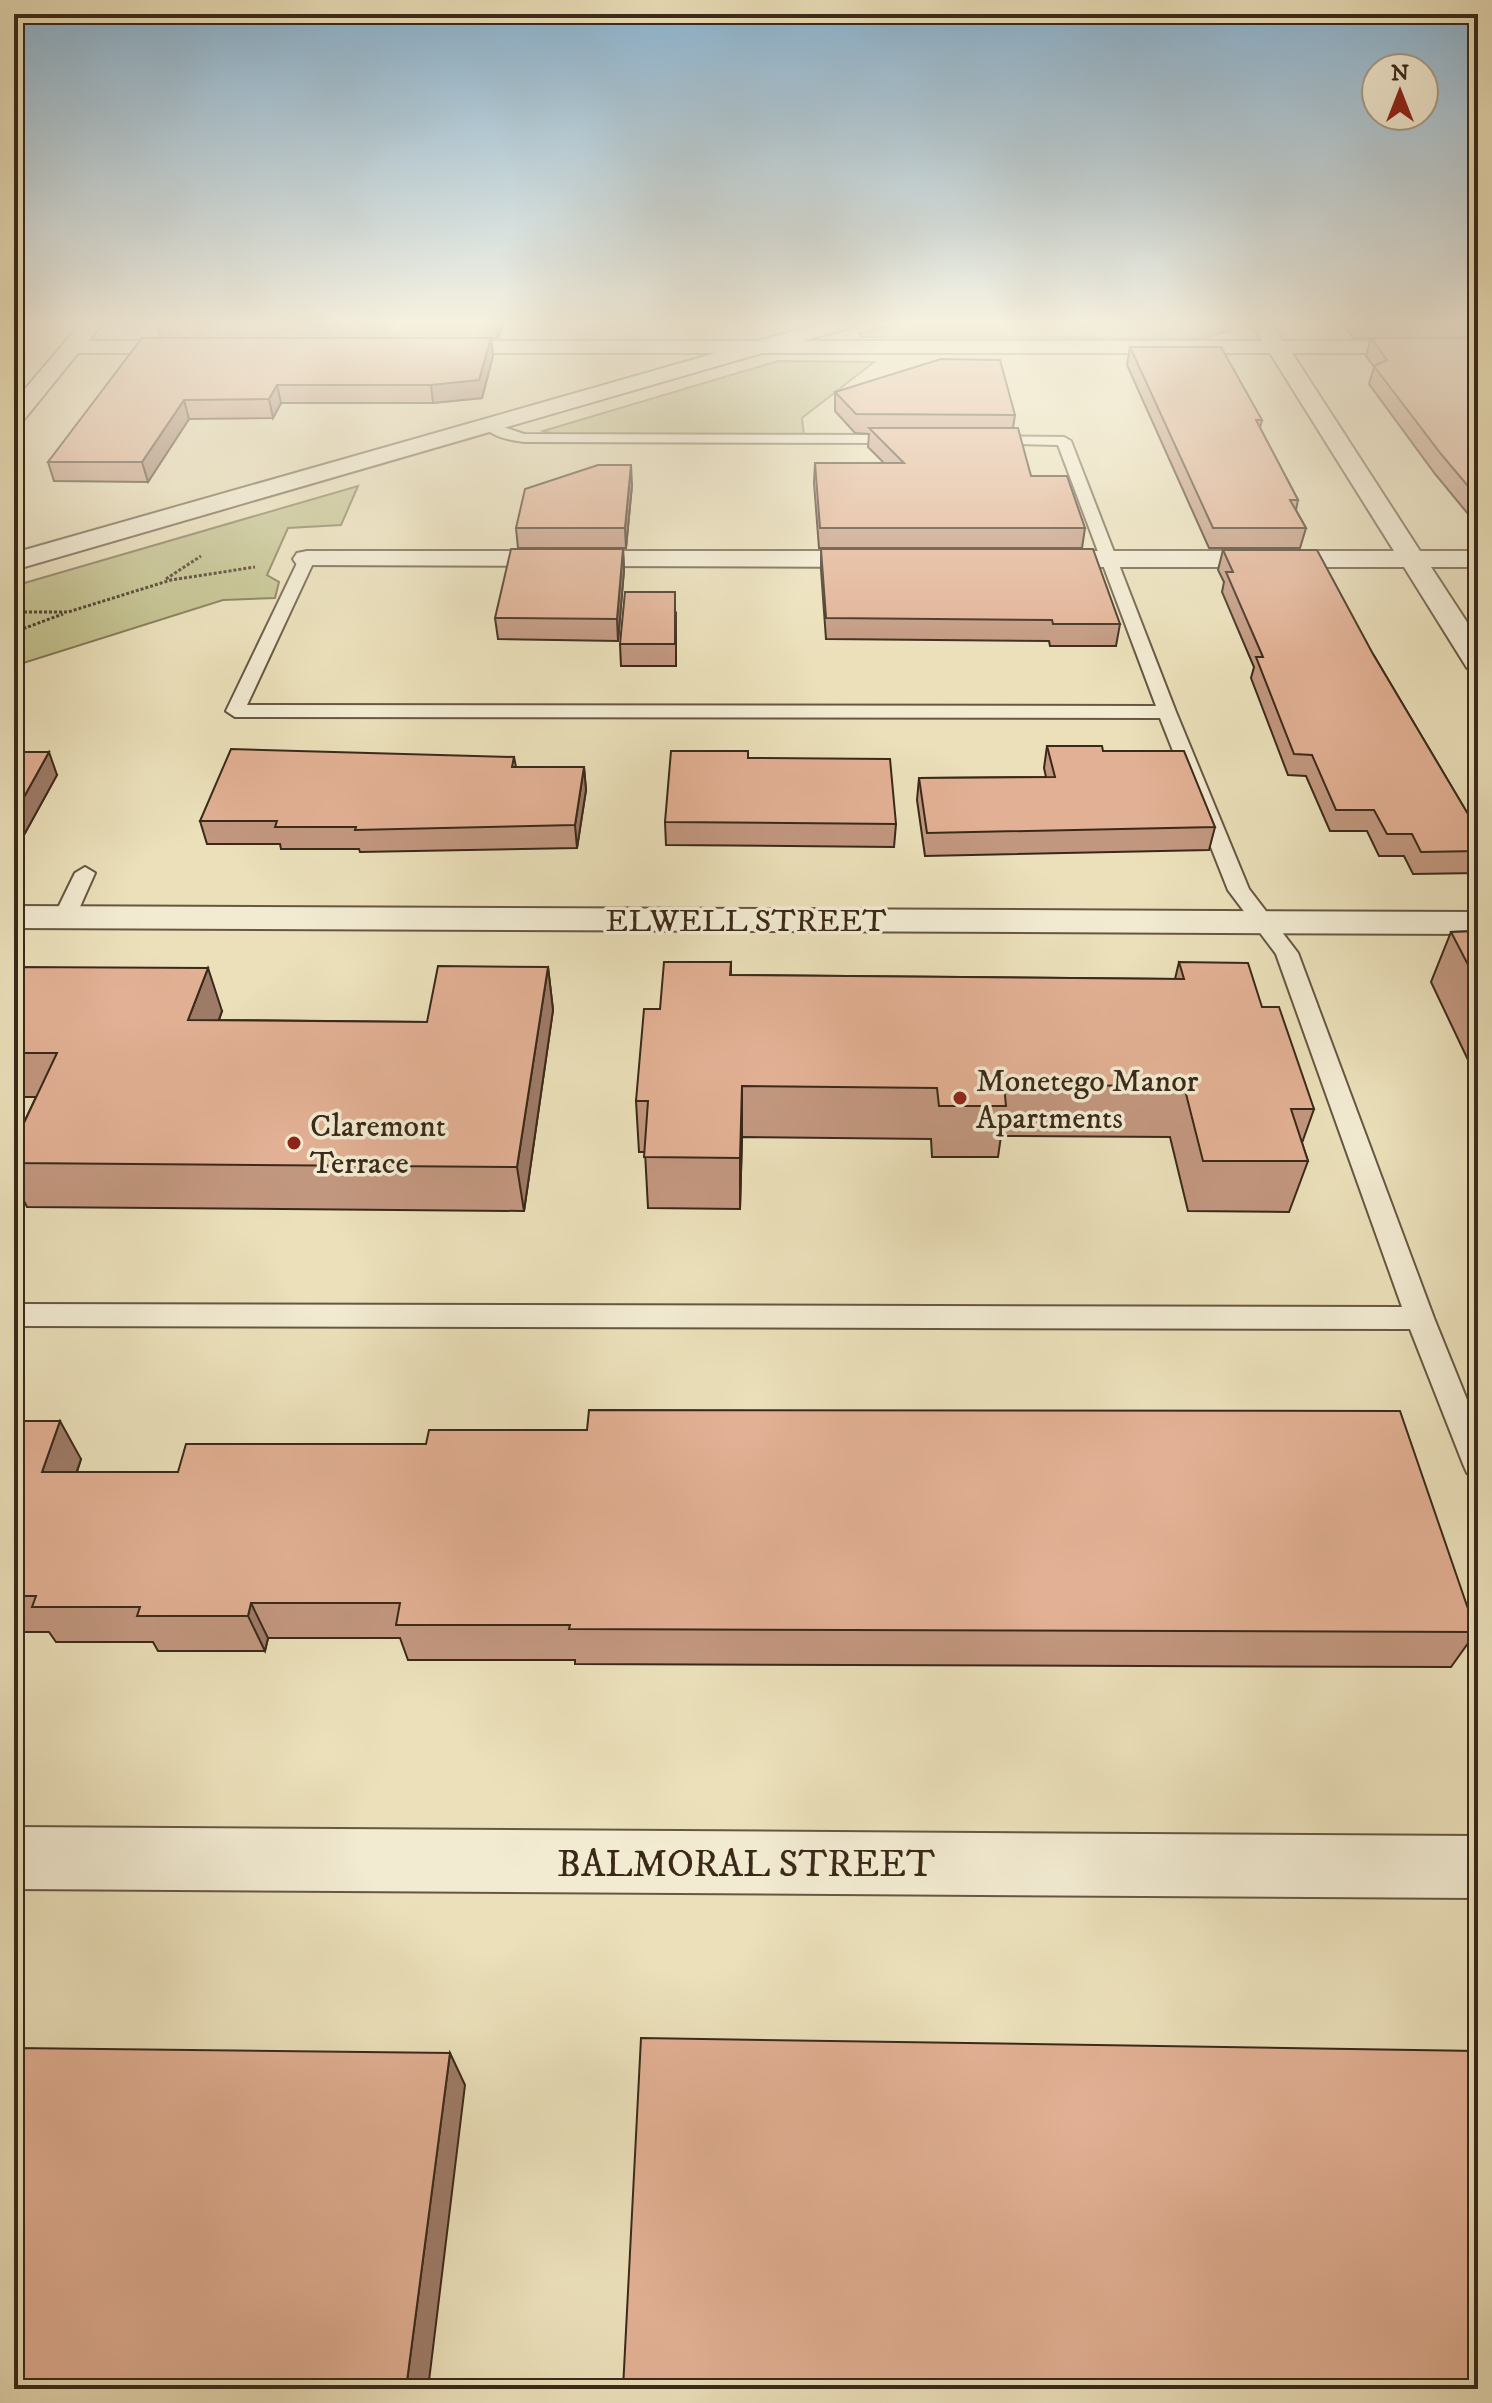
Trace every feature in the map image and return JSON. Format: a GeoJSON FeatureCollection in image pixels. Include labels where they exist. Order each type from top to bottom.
{"type":"FeatureCollection","features":[{"type":"Feature","properties":{"kind":"street"},"geometry":{"type":"LineString","coordinates":[[14,562],[461,434]]}},
{"type":"Feature","properties":{"kind":"street"},"geometry":{"type":"LineString","coordinates":[[1331,434],[1478,662]]}},
{"type":"Feature","properties":{"kind":"street"},"geometry":{"type":"LineString","coordinates":[[307,559],[904,559]]}},
{"type":"Feature","properties":{"kind":"street"},"geometry":{"type":"LineString","coordinates":[[1014,559],[1478,559]]}},
{"type":"Feature","properties":{"kind":"street","name":"ELWELL STREET"},"geometry":{"type":"LineString","coordinates":[[14,917],[1478,923]]}},
{"type":"Feature","properties":{"kind":"street","name":"BALMORAL STREET"},"geometry":{"type":"LineString","coordinates":[[14,1858],[1478,1867]]}},
{"type":"Feature","properties":{"kind":"lane"},"geometry":{"type":"LineString","coordinates":[[504,434],[524,438],[925,440]]}},
{"type":"Feature","properties":{"kind":"lane"},"geometry":{"type":"LineString","coordinates":[[971,440],[1064,441],[1167,712],[1239,890],[1287,953],[1420,1318],[1478,1464]]}},
{"type":"Feature","properties":{"kind":"lane"},"geometry":{"type":"LineString","coordinates":[[307,559],[235,711],[1167,712]]}},
{"type":"Feature","properties":{"kind":"lane"},"geometry":{"type":"LineString","coordinates":[[64,918],[85,873]]}},
{"type":"Feature","properties":{"kind":"lane"},"geometry":{"type":"LineString","coordinates":[[14,1315],[1420,1318]]}},
{"type":"Feature","properties":{"kind":"path"},"geometry":{"type":"LineString","coordinates":[[14,632],[171,580],[307,559]]}},
{"type":"Feature","properties":{"kind":"path"},"geometry":{"type":"LineString","coordinates":[[14,612],[68,612]]}},
{"type":"Feature","properties":{"kind":"green space"},"geometry":{"type":"Polygon","coordinates":[[[554,434],[804,435],[557,435],[554,434]]]}},
{"type":"Feature","properties":{"kind":"green space"},"geometry":{"type":"Polygon","coordinates":[[[358,486],[341,525],[288,528],[267,575],[279,582],[275,598],[223,600],[14,666],[14,586],[358,486]]]}},
{"type":"Feature","properties":{"kind":"building"},"geometry":{"type":"Polygon","coordinates":[[[69,434],[161,434],[142,462],[48,462],[69,434]]]}},
{"type":"Feature","properties":{"kind":"building"},"geometry":{"type":"Polygon","coordinates":[[[875,434],[1020,434],[1031,476],[1067,476],[1085,528],[820,528],[815,463],[904,463],[875,434]]]}},
{"type":"Feature","properties":{"kind":"building"},"geometry":{"type":"Polygon","coordinates":[[[1170,434],[1263,434],[1298,500],[1290,500],[1306,528],[1213,528],[1170,434]]]}},
{"type":"Feature","properties":{"kind":"building"},"geometry":{"type":"Polygon","coordinates":[[[1426,434],[1478,434],[1478,498],[1426,434]]]}},
{"type":"Feature","properties":{"kind":"building"},"geometry":{"type":"Polygon","coordinates":[[[598,465],[631,465],[625,528],[516,528],[525,489],[598,465]]]}},
{"type":"Feature","properties":{"kind":"building"},"geometry":{"type":"Polygon","coordinates":[[[511,549],[623,549],[617,619],[495,618],[511,549]]]}},
{"type":"Feature","properties":{"kind":"building"},"geometry":{"type":"Polygon","coordinates":[[[821,549],[1093,549],[1120,624],[1053,624],[1052,620],[826,618],[821,549]]]}},
{"type":"Feature","properties":{"kind":"building"},"geometry":{"type":"Polygon","coordinates":[[[1223,550],[1317,550],[1373,654],[1478,831],[1478,851],[1421,852],[1412,834],[1387,834],[1374,810],[1336,810],[1312,755],[1294,754],[1256,657],[1263,657],[1226,572],[1233,572],[1223,550]]]}},
{"type":"Feature","properties":{"kind":"building"},"geometry":{"type":"Polygon","coordinates":[[[625,592],[675,592],[675,644],[620,644],[625,592]]]}},
{"type":"Feature","properties":{"kind":"building"},"geometry":{"type":"Polygon","coordinates":[[[1047,746],[1102,746],[1103,751],[1184,751],[1215,827],[927,833],[919,778],[1055,777],[1047,746]]]}},
{"type":"Feature","properties":{"kind":"building"},"geometry":{"type":"Polygon","coordinates":[[[231,749],[514,757],[512,767],[584,767],[575,825],[355,830],[356,827],[275,827],[277,821],[200,821],[231,749]]]}},
{"type":"Feature","properties":{"kind":"building"},"geometry":{"type":"Polygon","coordinates":[[[671,751],[748,751],[748,758],[890,759],[896,824],[665,822],[671,751]]]}},
{"type":"Feature","properties":{"kind":"building"},"geometry":{"type":"Polygon","coordinates":[[[14,752],[49,752],[14,815],[14,752]]]}},
{"type":"Feature","properties":{"kind":"building"},"geometry":{"type":"Polygon","coordinates":[[[1478,931],[1478,984],[1451,932],[1478,931]]]}},
{"type":"Feature","properties":{"kind":"building"},"geometry":{"type":"Polygon","coordinates":[[[664,962],[731,962],[730,975],[1184,979],[1179,962],[1248,963],[1262,1007],[1279,1007],[1314,1109],[1291,1109],[1308,1161],[1203,1161],[1184,1086],[1004,1085],[1006,1106],[939,1106],[937,1088],[742,1086],[740,1158],[644,1157],[648,1101],[636,1101],[644,1009],[660,1009],[664,962]]]}},
{"type":"Feature","properties":{"kind":"building","name":"Claremont Terrace"},"geometry":{"type":"Polygon","coordinates":[[[438,966],[548,967],[517,1167],[14,1163],[14,1144],[57,1053],[14,1053],[14,967],[208,968],[188,1020],[427,1022],[438,966]]]}},
{"type":"Feature","properties":{"kind":"building"},"geometry":{"type":"Polygon","coordinates":[[[589,1410],[1400,1411],[1476,1632],[569,1629],[570,1625],[396,1625],[400,1603],[251,1603],[248,1616],[137,1616],[140,1607],[32,1607],[36,1596],[14,1596],[14,1421],[60,1421],[42,1472],[178,1472],[186,1444],[426,1444],[429,1430],[587,1430],[589,1410]]]}},
{"type":"Feature","properties":{"kind":"building"},"geometry":{"type":"Polygon","coordinates":[[[641,2038],[1478,2051],[1478,2389],[623,2389],[641,2038]]]}},
{"type":"Feature","properties":{"kind":"building"},"geometry":{"type":"Polygon","coordinates":[[[14,2048],[450,2053],[406,2389],[14,2389],[14,2048]]]}},
{"type":"Feature","properties":{"kind":"place","name":"Monetego Manor Apartments"},"geometry":{"type":"Point","coordinates":[960,1098]}},
{"type":"Feature","properties":{"kind":"place","name":"Claremont Terrace"},"geometry":{"type":"Point","coordinates":[294,1143]}}]}
